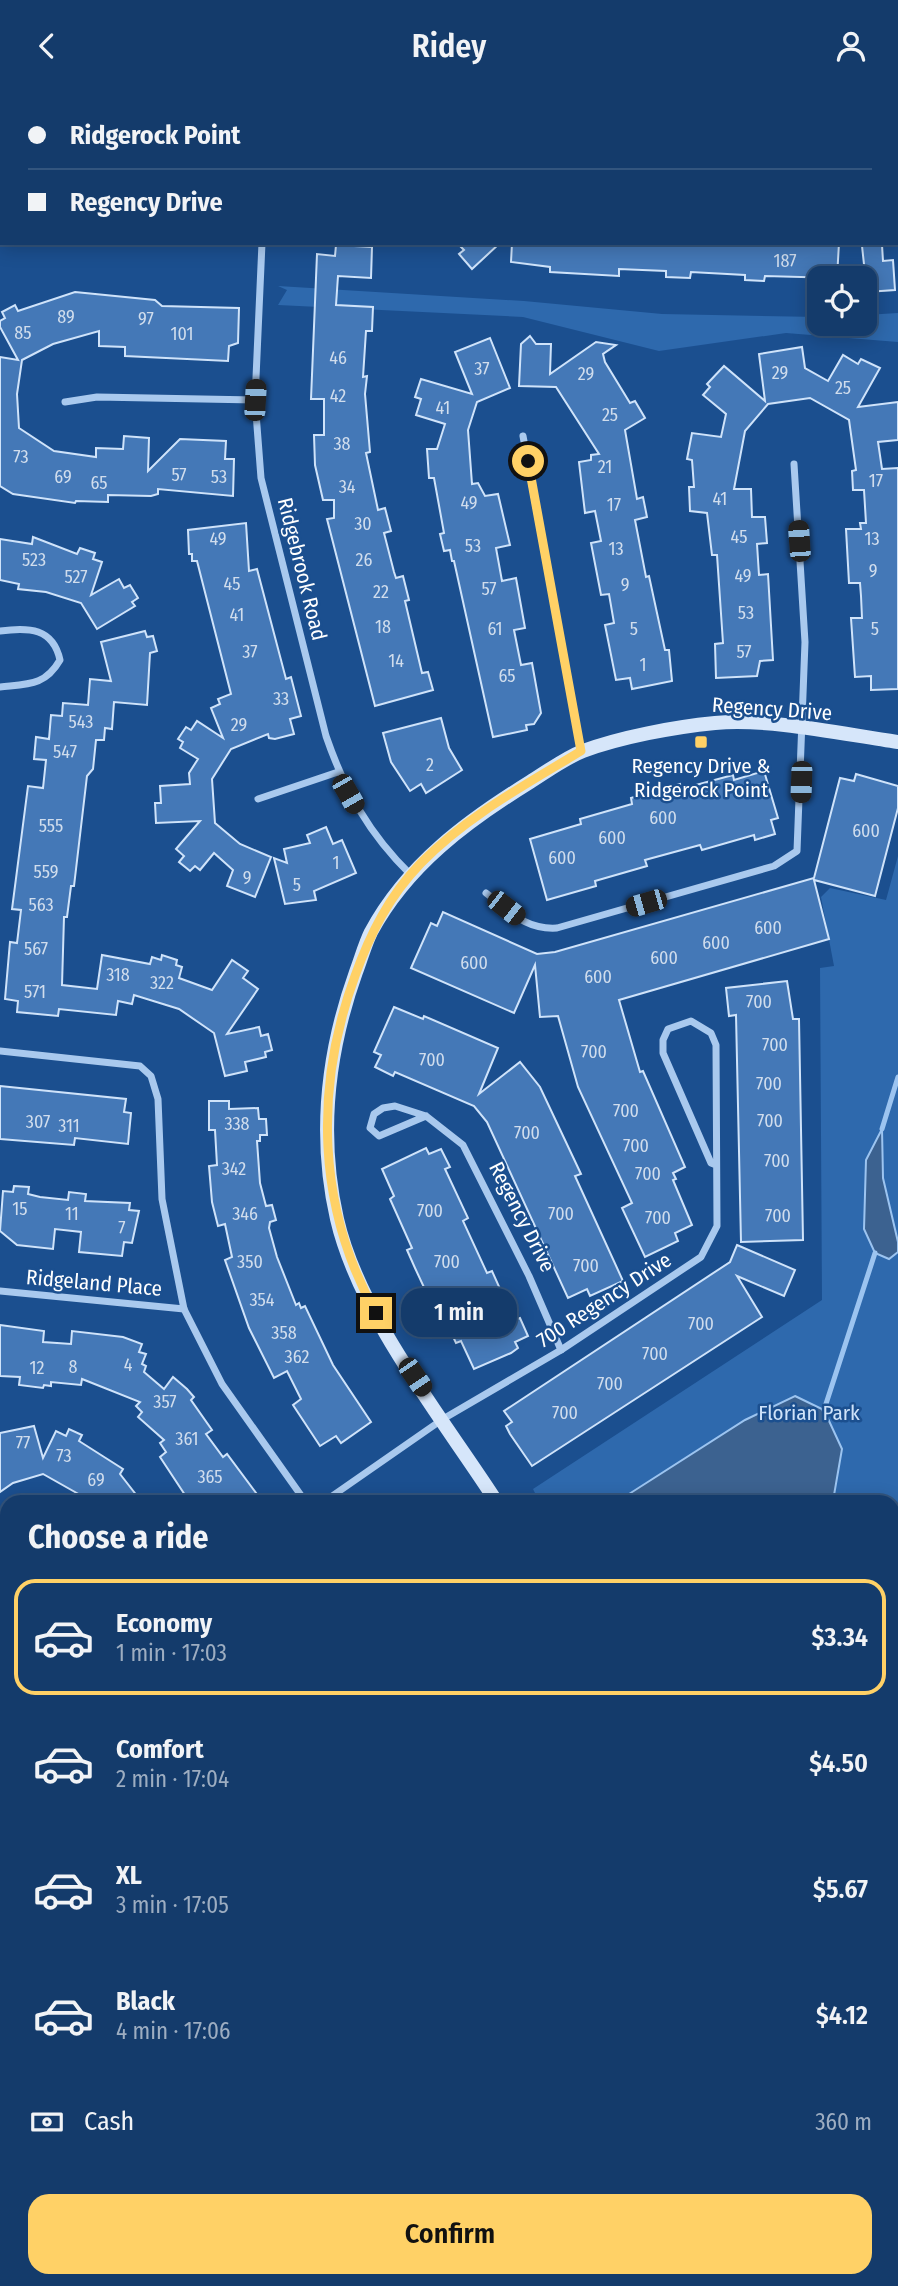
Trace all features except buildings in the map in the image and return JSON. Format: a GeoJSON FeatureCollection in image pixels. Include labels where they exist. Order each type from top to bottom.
{"type":"FeatureCollection","features":[{"type":"Feature","properties":{"kind":"street","name":"Ridgebrook Road"},"geometry":{"type":"LineString","coordinates":[[262,245],[255,400],[261,478],[326,736],[338,772],[365,823],[411,876]]}},
{"type":"Feature","properties":{"kind":"street"},"geometry":{"type":"LineString","coordinates":[[65,402],[97,397],[255,400]]}},
{"type":"Feature","properties":{"kind":"street"},"geometry":{"type":"LineString","coordinates":[[523,436],[581,751]]}},
{"type":"Feature","properties":{"kind":"street"},"geometry":{"type":"LineString","coordinates":[[486,893],[525,923],[539,929],[557,928],[774,866],[797,851],[805,642],[794,464]]}},
{"type":"Feature","properties":{"kind":"street"},"geometry":{"type":"LineString","coordinates":[[0,631],[29,630],[46,635],[57,644],[60,660],[51,675],[42,680],[0,687]]}},
{"type":"Feature","properties":{"kind":"street","name":"Regency Drive"},"geometry":{"type":"LineString","coordinates":[[492,1495],[401,1356],[364,1291],[338,1221],[327,1149],[328,1081],[332,1050],[349,992],[371,933],[411,876],[474,817],[581,751],[677,728],[718,723],[803,729],[898,742]]}},
{"type":"Feature","properties":{"kind":"street"},"geometry":{"type":"LineString","coordinates":[[258,799],[338,772]]}},
{"type":"Feature","properties":{"kind":"street"},"geometry":{"type":"LineString","coordinates":[[691,1021],[711,1033],[716,1045],[716,1165],[711,1163],[663,1053],[663,1040],[668,1029],[691,1021]]}},
{"type":"Feature","properties":{"kind":"street"},"geometry":{"type":"LineString","coordinates":[[0,1051],[139,1066],[151,1076],[158,1099],[162,1199],[184,1309],[222,1384],[301,1495]]}},
{"type":"Feature","properties":{"kind":"street","name":"Regency Drive"},"geometry":{"type":"LineString","coordinates":[[426,1116],[379,1136],[370,1128],[374,1114],[383,1108],[395,1106],[426,1116],[463,1145],[529,1276],[561,1350]]}},
{"type":"Feature","properties":{"kind":"street","name":"700 Regency Drive"},"geometry":{"type":"LineString","coordinates":[[334,1495],[443,1419],[561,1350],[701,1257],[717,1226],[716,1165]]}},
{"type":"Feature","properties":{"kind":"street","name":"Ridgeland Place"},"geometry":{"type":"LineString","coordinates":[[0,1291],[184,1309]]}},
{"type":"Feature","properties":{"kind":"green space"},"geometry":{"type":"Polygon","coordinates":[[[278,286],[524,301],[662,314],[807,317],[807,335],[786,333],[659,351],[523,317],[278,305],[287,290],[278,286]]]}},
{"type":"Feature","properties":{"kind":"green space"},"geometry":{"type":"Polygon","coordinates":[[[898,313],[898,342],[823,336],[877,336],[877,314],[898,313]]]}},
{"type":"Feature","properties":{"kind":"green space","name":"Florian Park"},"geometry":{"type":"Polygon","coordinates":[[[898,856],[898,1495],[536,1495],[533,1489],[822,1300],[820,968],[834,966],[821,897],[830,888],[886,900],[898,856]]]}},
{"type":"Feature","properties":{"kind":"shaded area"},"geometry":{"type":"Polygon","coordinates":[[[882,1129],[883,1178],[898,1242],[898,1252],[889,1259],[875,1253],[864,1229],[866,1160],[882,1129]]]}},
{"type":"Feature","properties":{"kind":"shaded area"},"geometry":{"type":"Polygon","coordinates":[[[795,1396],[824,1410],[842,1449],[834,1495],[629,1495],[629,1494],[745,1420],[795,1396]]]}},
{"type":"Feature","properties":{"kind":"waterway"},"geometry":{"type":"LineString","coordinates":[[882,1129],[898,1077]]}},
{"type":"Feature","properties":{"kind":"waterway"},"geometry":{"type":"LineString","coordinates":[[824,1410],[875,1253]]}},
{"type":"Feature","properties":{"kind":"place","name":"Regency Drive & Ridgerock Point"},"geometry":{"type":"Point","coordinates":[701,742]}},
{"type":"Feature","properties":{"kind":"route"},"geometry":{"type":"LineString","coordinates":[[376,1313],[364,1291],[338,1221],[327,1149],[328,1081],[332,1050],[349,992],[371,933],[397,892],[421,863],[474,817],[581,751],[528,461]]}}]}
